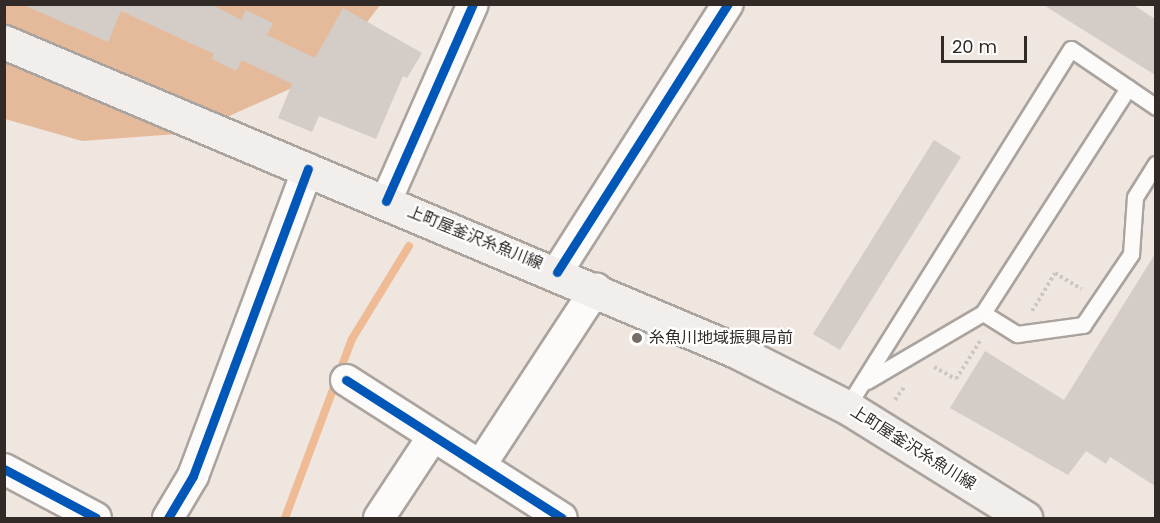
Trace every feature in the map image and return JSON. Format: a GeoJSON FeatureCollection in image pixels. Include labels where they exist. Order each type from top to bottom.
{"type":"FeatureCollection","features":[{"type":"Feature","properties":{"kind":"main road","name":"上町屋釜沢糸魚川線"},"geometry":{"type":"LineString","coordinates":[[4,42],[596,288],[734,350],[854,396],[1025,519]]}},
{"type":"Feature","properties":{"kind":"street"},"geometry":{"type":"LineString","coordinates":[[386,201],[473,4]]}},
{"type":"Feature","properties":{"kind":"street"},"geometry":{"type":"LineString","coordinates":[[557,272],[728,4]]}},
{"type":"Feature","properties":{"kind":"street"},"geometry":{"type":"LineString","coordinates":[[168,519],[193,476],[308,169]]}},
{"type":"Feature","properties":{"kind":"street"},"geometry":{"type":"LineString","coordinates":[[480,466],[596,288]]}},
{"type":"Feature","properties":{"kind":"street"},"geometry":{"type":"LineString","coordinates":[[346,380],[562,519]]}},
{"type":"Feature","properties":{"kind":"street"},"geometry":{"type":"LineString","coordinates":[[379,519],[433,436]]}},
{"type":"Feature","properties":{"kind":"street"},"geometry":{"type":"LineString","coordinates":[[4,469],[96,519]]}},
{"type":"Feature","properties":{"kind":"lane"},"geometry":{"type":"LineString","coordinates":[[854,396],[1071,49],[1155,107]]}},
{"type":"Feature","properties":{"kind":"lane"},"geometry":{"type":"LineString","coordinates":[[854,396],[983,313],[1128,88]]}},
{"type":"Feature","properties":{"kind":"lane"},"geometry":{"type":"LineString","coordinates":[[983,313],[1017,334],[1083,325],[1131,255],[1135,197],[1155,164]]}},
{"type":"Feature","properties":{"kind":"shaded area"},"geometry":{"type":"Polygon","coordinates":[[[4,5],[380,5],[330,71],[191,133],[82,141],[5,119],[4,5]]]}},
{"type":"Feature","properties":{"kind":"building"},"geometry":{"type":"Polygon","coordinates":[[[21,4],[211,4],[241,20],[246,10],[273,23],[267,35],[315,58],[343,8],[422,53],[407,78],[403,76],[376,139],[319,116],[312,132],[278,118],[292,84],[242,60],[236,71],[212,59],[214,54],[121,11],[108,42],[21,4]]]}},
{"type":"Feature","properties":{"kind":"building"},"geometry":{"type":"Polygon","coordinates":[[[1042,4],[1132,4],[1155,19],[1155,75],[1042,4]]]}},
{"type":"Feature","properties":{"kind":"building"},"geometry":{"type":"Polygon","coordinates":[[[934,140],[961,157],[840,350],[813,334],[934,140]]]}},
{"type":"Feature","properties":{"kind":"building"},"geometry":{"type":"Polygon","coordinates":[[[1155,254],[1155,486],[1110,457],[1106,464],[1086,451],[1068,475],[950,408],[985,351],[1064,400],[1155,254]]]}},
{"type":"Feature","properties":{"kind":"waterway"},"geometry":{"type":"LineString","coordinates":[[285,518],[352,339],[409,246]]}},
{"type":"Feature","properties":{"kind":"cycle path"},"geometry":{"type":"LineString","coordinates":[[386,201],[473,4]]}},
{"type":"Feature","properties":{"kind":"cycle path"},"geometry":{"type":"LineString","coordinates":[[557,272],[728,4]]}},
{"type":"Feature","properties":{"kind":"cycle path"},"geometry":{"type":"LineString","coordinates":[[168,518],[193,476],[308,169]]}},
{"type":"Feature","properties":{"kind":"cycle path"},"geometry":{"type":"LineString","coordinates":[[346,380],[562,518]]}},
{"type":"Feature","properties":{"kind":"cycle path"},"geometry":{"type":"LineString","coordinates":[[4,469],[96,518]]}},
{"type":"Feature","properties":{"kind":"place","name":"糸魚川地域振興局前"},"geometry":{"type":"Point","coordinates":[637,338]}}]}
